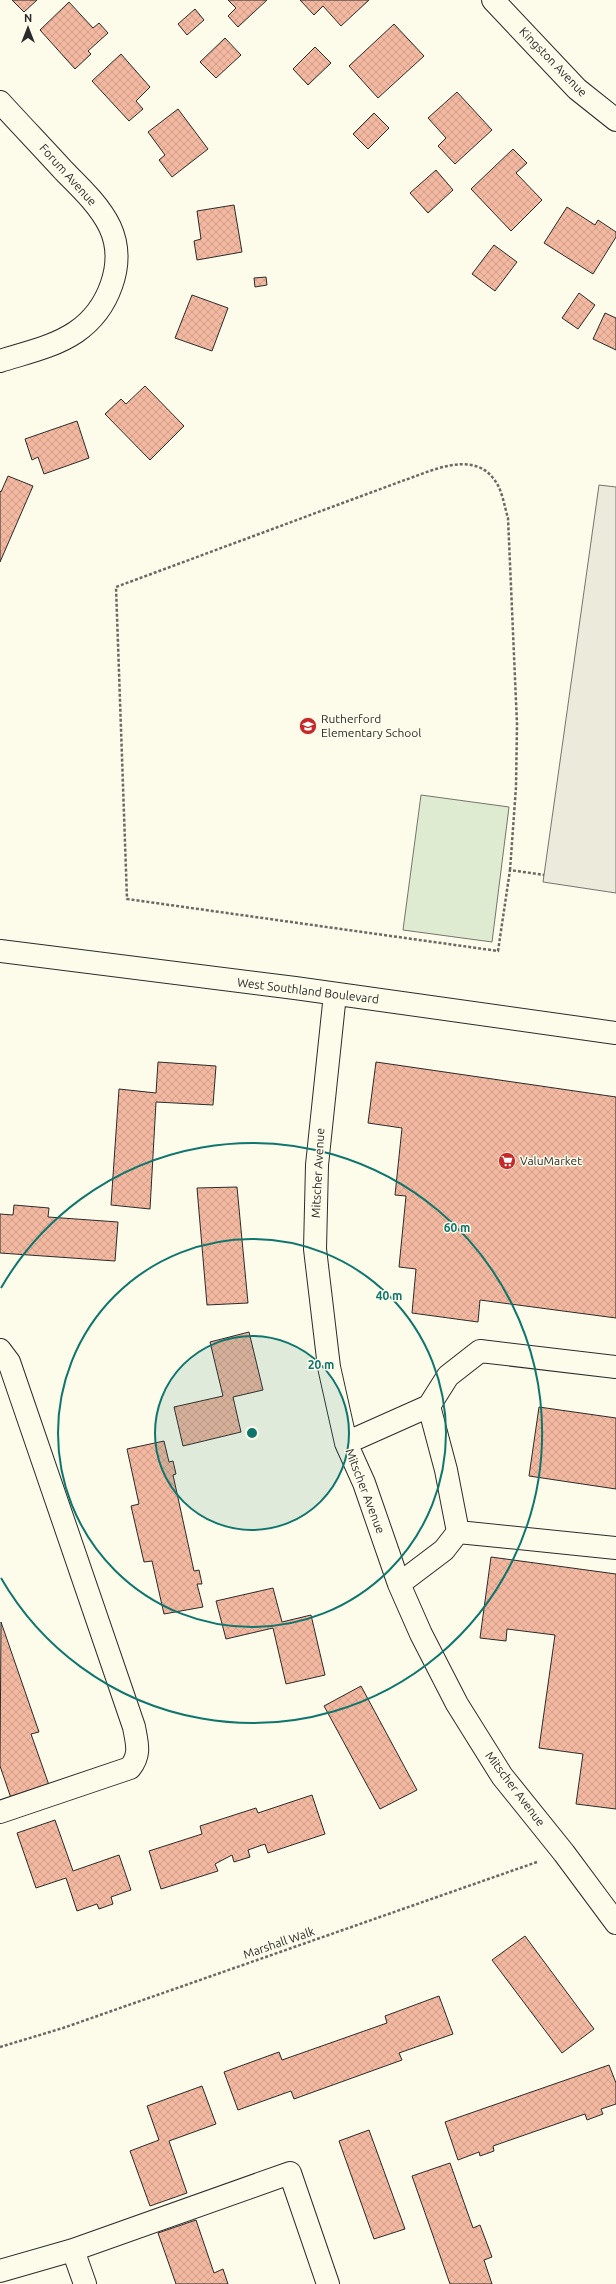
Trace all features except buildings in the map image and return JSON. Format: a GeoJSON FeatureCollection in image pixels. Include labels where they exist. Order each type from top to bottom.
{"type":"FeatureCollection","features":[{"type":"Feature","properties":{"kind":"street","name":"Kingston Avenue"},"geometry":{"type":"LineString","coordinates":[[493,0],[577,89],[616,120]]}},
{"type":"Feature","properties":{"kind":"street","name":"Forum Avenue"},"geometry":{"type":"LineString","coordinates":[[0,102],[93,201],[110,228],[116,255],[112,285],[103,304],[90,320],[60,341],[0,361]]}},
{"type":"Feature","properties":{"kind":"street","name":"West Southland Boulevard"},"geometry":{"type":"LineString","coordinates":[[0,951],[334,994],[616,1033]]}},
{"type":"Feature","properties":{"kind":"street","name":"Mitscher Avenue"},"geometry":{"type":"LineString","coordinates":[[334,994],[317,1165],[315,1249],[329,1367],[346,1443],[364,1483],[399,1584],[421,1634],[457,1704],[502,1776],[564,1853],[616,1923]]}},
{"type":"Feature","properties":{"kind":"street"},"geometry":{"type":"LineString","coordinates":[[0,1350],[12,1370],[134,1727],[137,1745],[137,1758],[130,1768],[0,1812]]}},
{"type":"Feature","properties":{"kind":"street"},"geometry":{"type":"LineString","coordinates":[[346,1443],[429,1406],[448,1376],[480,1351],[616,1367]]}},
{"type":"Feature","properties":{"kind":"street"},"geometry":{"type":"LineString","coordinates":[[399,1584],[444,1550],[458,1532],[446,1470],[429,1406]]}},
{"type":"Feature","properties":{"kind":"street"},"geometry":{"type":"LineString","coordinates":[[458,1532],[616,1548]]}},
{"type":"Feature","properties":{"kind":"street"},"geometry":{"type":"LineString","coordinates":[[0,2272],[73,2250],[290,2173],[328,2284]]}},
{"type":"Feature","properties":{"kind":"street"},"geometry":{"type":"LineString","coordinates":[[73,2250],[85,2284]]}},
{"type":"Feature","properties":{"kind":"path"},"geometry":{"type":"LineString","coordinates":[[464,463],[480,466],[494,478],[502,496],[508,518],[516,724],[516,787],[510,870],[498,951],[127,899],[116,587],[402,481],[452,465],[464,463]]}},
{"type":"Feature","properties":{"kind":"path"},"geometry":{"type":"LineString","coordinates":[[510,870],[544,875]]}},
{"type":"Feature","properties":{"kind":"path","name":"Marshall Walk"},"geometry":{"type":"LineString","coordinates":[[0,2047],[63,2028],[564,1853]]}},
{"type":"Feature","properties":{"kind":"green space"},"geometry":{"type":"Polygon","coordinates":[[[421,795],[509,807],[492,942],[403,930],[421,795]]]}},
{"type":"Feature","properties":{"kind":"shaded area"},"geometry":{"type":"Polygon","coordinates":[[[599,485],[616,487],[616,893],[543,882],[599,485]]]}},
{"type":"Feature","properties":{"kind":"place","name":"Rutherford Elementary School"},"geometry":{"type":"Point","coordinates":[308,726]}},
{"type":"Feature","properties":{"kind":"place","name":"ValuMarket"},"geometry":{"type":"Point","coordinates":[507,1161]}}]}
